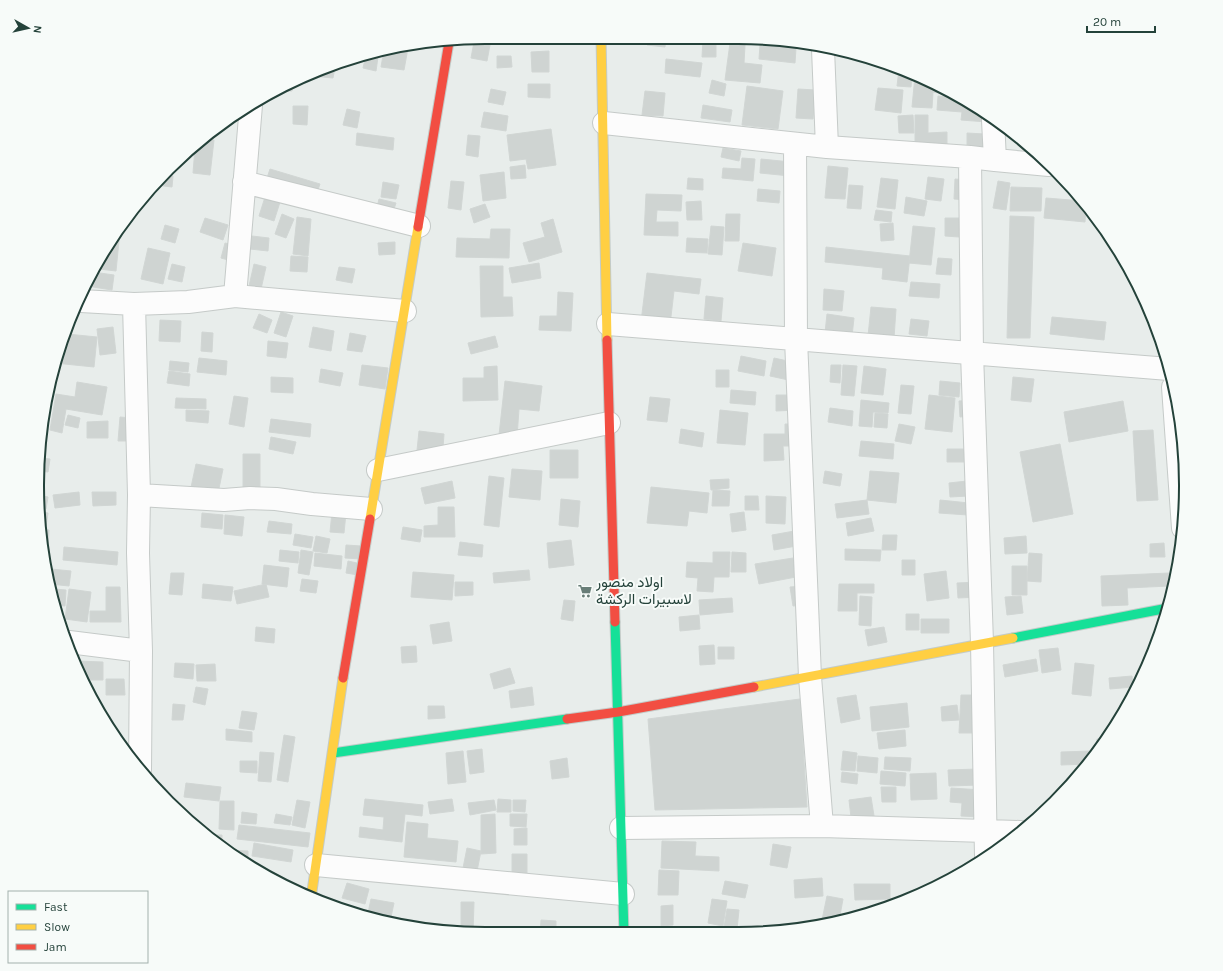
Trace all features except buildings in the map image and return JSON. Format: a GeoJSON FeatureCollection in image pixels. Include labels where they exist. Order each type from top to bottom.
{"type":"FeatureCollection","features":[{"type":"Feature","properties":{"kind":"street"},"geometry":{"type":"LineString","coordinates":[[601,44],[609,423],[624,927]]}},
{"type":"Feature","properties":{"kind":"street"},"geometry":{"type":"LineString","coordinates":[[312,891],[341,692],[448,46]]}},
{"type":"Feature","properties":{"kind":"street"},"geometry":{"type":"LineString","coordinates":[[824,52],[827,147]]}},
{"type":"Feature","properties":{"kind":"street"},"geometry":{"type":"LineString","coordinates":[[235,296],[250,112]]}},
{"type":"Feature","properties":{"kind":"street"},"geometry":{"type":"LineString","coordinates":[[604,123],[795,144],[970,156],[1040,164]]}},
{"type":"Feature","properties":{"kind":"street"},"geometry":{"type":"LineString","coordinates":[[993,126],[995,160]]}},
{"type":"Feature","properties":{"kind":"street"},"geometry":{"type":"LineString","coordinates":[[795,144],[796,339],[810,677],[822,826]]}},
{"type":"Feature","properties":{"kind":"street"},"geometry":{"type":"LineString","coordinates":[[970,156],[972,353],[982,643],[986,851]]}},
{"type":"Feature","properties":{"kind":"street"},"geometry":{"type":"LineString","coordinates":[[244,182],[419,226]]}},
{"type":"Feature","properties":{"kind":"street"},"geometry":{"type":"LineString","coordinates":[[85,301],[134,304],[188,302],[235,296],[405,310]]}},
{"type":"Feature","properties":{"kind":"street"},"geometry":{"type":"LineString","coordinates":[[134,304],[139,496],[138,553],[141,652],[140,760]]}},
{"type":"Feature","properties":{"kind":"street"},"geometry":{"type":"LineString","coordinates":[[608,324],[1163,369]]}},
{"type":"Feature","properties":{"kind":"street"},"geometry":{"type":"LineString","coordinates":[[378,470],[609,423]]}},
{"type":"Feature","properties":{"kind":"street"},"geometry":{"type":"LineString","coordinates":[[139,496],[224,500],[250,498],[276,499],[312,504],[371,509]]}},
{"type":"Feature","properties":{"kind":"street"},"geometry":{"type":"LineString","coordinates":[[333,753],[618,712],[810,677],[1161,609]]}},
{"type":"Feature","properties":{"kind":"street"},"geometry":{"type":"LineString","coordinates":[[73,643],[141,652]]}},
{"type":"Feature","properties":{"kind":"street"},"geometry":{"type":"LineString","coordinates":[[621,828],[822,826],[1011,832]]}},
{"type":"Feature","properties":{"kind":"street"},"geometry":{"type":"LineString","coordinates":[[316,865],[623,894]]}},
{"type":"Feature","properties":{"kind":"traffic: fast"},"geometry":{"type":"LineString","coordinates":[[1013,638],[1161,609]]}},
{"type":"Feature","properties":{"kind":"traffic: fast"},"geometry":{"type":"LineString","coordinates":[[615,622],[624,927]]}},
{"type":"Feature","properties":{"kind":"traffic: fast"},"geometry":{"type":"LineString","coordinates":[[333,753],[567,719]]}},
{"type":"Feature","properties":{"kind":"traffic: slow"},"geometry":{"type":"LineString","coordinates":[[601,44],[607,340]]}},
{"type":"Feature","properties":{"kind":"traffic: slow"},"geometry":{"type":"LineString","coordinates":[[370,519],[418,227]]}},
{"type":"Feature","properties":{"kind":"traffic: slow"},"geometry":{"type":"LineString","coordinates":[[754,687],[1013,638]]}},
{"type":"Feature","properties":{"kind":"traffic: slow"},"geometry":{"type":"LineString","coordinates":[[312,891],[343,678]]}},
{"type":"Feature","properties":{"kind":"traffic: jam"},"geometry":{"type":"LineString","coordinates":[[418,227],[448,46]]}},
{"type":"Feature","properties":{"kind":"traffic: jam"},"geometry":{"type":"LineString","coordinates":[[607,340],[615,622]]}},
{"type":"Feature","properties":{"kind":"traffic: jam"},"geometry":{"type":"LineString","coordinates":[[343,678],[370,519]]}},
{"type":"Feature","properties":{"kind":"traffic: jam"},"geometry":{"type":"LineString","coordinates":[[567,719],[618,712],[754,687]]}},
{"type":"Feature","properties":{"kind":"place","name":"اولاد منصور لاسبيرات الركشة"},"geometry":{"type":"Point","coordinates":[585,591]}}]}
